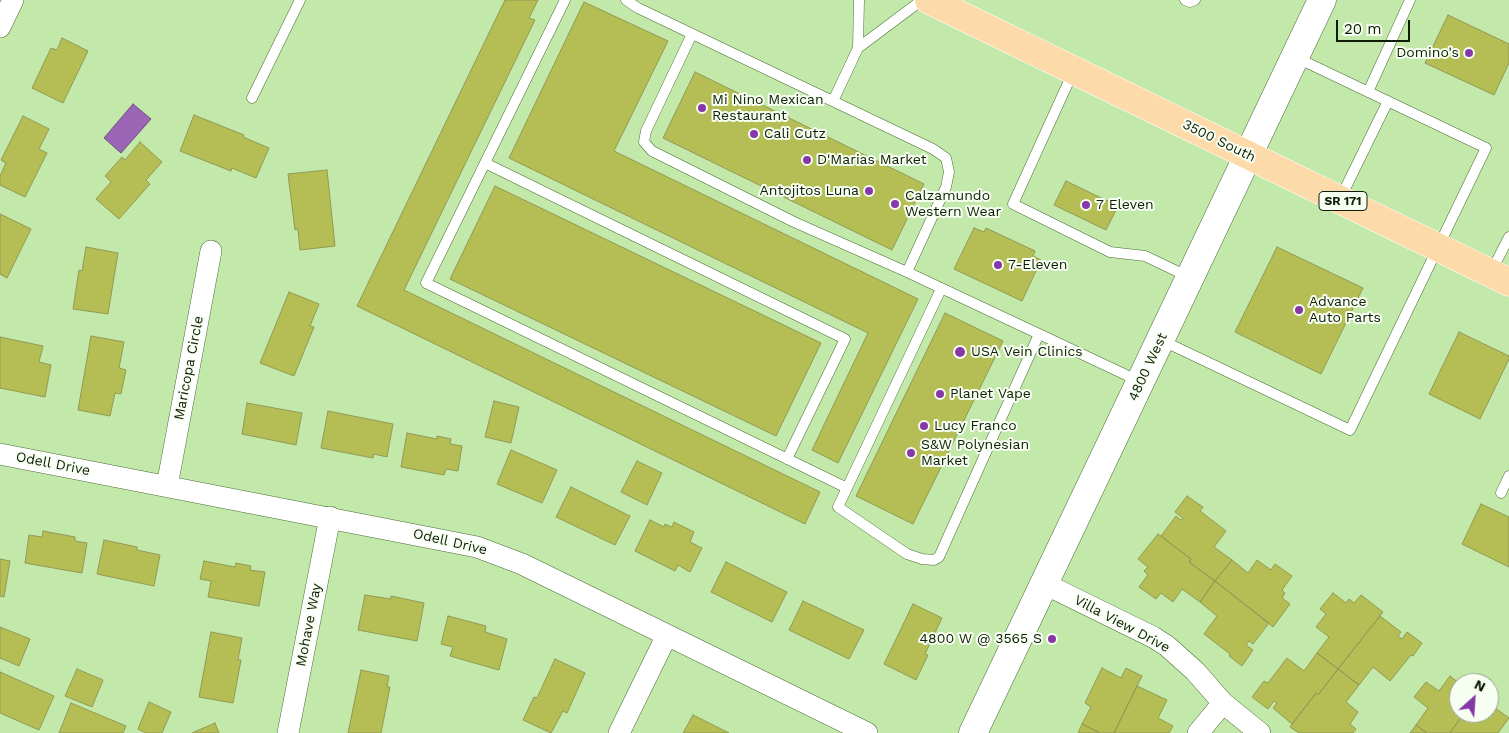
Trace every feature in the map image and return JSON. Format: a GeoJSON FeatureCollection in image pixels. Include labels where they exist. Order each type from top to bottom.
{"type":"FeatureCollection","features":[{"type":"Feature","properties":{"kind":"main road","name":"3500 South"},"geometry":{"type":"LineString","coordinates":[[929,0],[1500,277]]}},
{"type":"Feature","properties":{"kind":"main road","name":"4800 West"},"geometry":{"type":"LineString","coordinates":[[973,733],[1322,0]]}},
{"type":"Feature","properties":{"kind":"street"},"geometry":{"type":"LineString","coordinates":[[0,27],[13,0]]}},
{"type":"Feature","properties":{"kind":"street","name":"Maricopa Circle"},"geometry":{"type":"LineString","coordinates":[[167,486],[211,251]]}},
{"type":"Feature","properties":{"kind":"street","name":"Odell Drive"},"geometry":{"type":"LineString","coordinates":[[0,454],[477,547],[522,564],[867,733]]}},
{"type":"Feature","properties":{"kind":"street","name":"Mohave Way"},"geometry":{"type":"LineString","coordinates":[[288,733],[330,517]]}},
{"type":"Feature","properties":{"kind":"street","name":"Villa View Drive"},"geometry":{"type":"LineString","coordinates":[[1045,584],[1168,646],[1195,671],[1224,703],[1260,733]]}},
{"type":"Feature","properties":{"kind":"street"},"geometry":{"type":"LineString","coordinates":[[619,733],[667,635]]}},
{"type":"Feature","properties":{"kind":"street"},"geometry":{"type":"LineString","coordinates":[[1198,733],[1224,703]]}},
{"type":"Feature","properties":{"kind":"lane"},"geometry":{"type":"LineString","coordinates":[[252,98],[300,0]]}},
{"type":"Feature","properties":{"kind":"lane"},"geometry":{"type":"LineString","coordinates":[[564,0],[426,283],[847,488]]}},
{"type":"Feature","properties":{"kind":"lane"},"geometry":{"type":"LineString","coordinates":[[626,0],[638,8],[932,149],[946,158],[949,172],[946,187],[907,272]]}},
{"type":"Feature","properties":{"kind":"lane"},"geometry":{"type":"LineString","coordinates":[[833,101],[858,48],[859,0]]}},
{"type":"Feature","properties":{"kind":"lane"},"geometry":{"type":"LineString","coordinates":[[858,48],[922,0]]}},
{"type":"Feature","properties":{"kind":"lane"},"geometry":{"type":"LineString","coordinates":[[1185,0],[1190,2],[1195,0]]}},
{"type":"Feature","properties":{"kind":"lane"},"geometry":{"type":"LineString","coordinates":[[1368,92],[1410,0]]}},
{"type":"Feature","properties":{"kind":"lane"},"geometry":{"type":"LineString","coordinates":[[692,34],[646,131],[644,142],[652,151],[794,222],[907,272],[1140,382]]}},
{"type":"Feature","properties":{"kind":"lane"},"geometry":{"type":"LineString","coordinates":[[1160,340],[1350,430],[1486,148],[1294,57]]}},
{"type":"Feature","properties":{"kind":"lane"},"geometry":{"type":"LineString","coordinates":[[1074,71],[1012,204],[1110,252],[1145,256],[1190,277]]}},
{"type":"Feature","properties":{"kind":"lane"},"geometry":{"type":"LineString","coordinates":[[1340,200],[1388,101]]}},
{"type":"Feature","properties":{"kind":"lane"},"geometry":{"type":"LineString","coordinates":[[485,164],[845,339],[787,459]]}},
{"type":"Feature","properties":{"kind":"lane"},"geometry":{"type":"LineString","coordinates":[[1500,277],[1509,237]]}},
{"type":"Feature","properties":{"kind":"lane"},"geometry":{"type":"LineString","coordinates":[[941,289],[838,507],[907,554],[922,559],[934,560],[938,557],[1039,334]]}},
{"type":"Feature","properties":{"kind":"lane"},"geometry":{"type":"LineString","coordinates":[[1501,493],[1509,476]]}},
{"type":"Feature","properties":{"kind":"shaded area"},"geometry":{"type":"Polygon","coordinates":[[[133,104],[151,119],[121,153],[104,138],[133,104]]]}},
{"type":"Feature","properties":{"kind":"building"},"geometry":{"type":"Polygon","coordinates":[[[505,0],[538,0],[529,18],[535,20],[404,290],[820,492],[805,524],[357,306],[505,0]]]}},
{"type":"Feature","properties":{"kind":"building"},"geometry":{"type":"Polygon","coordinates":[[[584,2],[668,41],[614,151],[918,299],[838,463],[812,450],[868,333],[509,158],[584,2]]]}},
{"type":"Feature","properties":{"kind":"building","name":"Domino's"},"geometry":{"type":"Polygon","coordinates":[[[1448,15],[1509,44],[1509,63],[1494,95],[1425,63],[1448,15]]]}},
{"type":"Feature","properties":{"kind":"building"},"geometry":{"type":"Polygon","coordinates":[[[62,38],[88,51],[63,103],[32,88],[51,48],[57,50],[62,38]]]}},
{"type":"Feature","properties":{"kind":"building"},"geometry":{"type":"Polygon","coordinates":[[[695,72],[924,184],[892,250],[663,138],[695,72]]]}},
{"type":"Feature","properties":{"kind":"building"},"geometry":{"type":"Polygon","coordinates":[[[194,115],[244,135],[243,137],[269,148],[256,178],[232,168],[231,171],[180,151],[194,115]]]}},
{"type":"Feature","properties":{"kind":"building"},"geometry":{"type":"Polygon","coordinates":[[[23,116],[49,129],[39,149],[47,153],[25,197],[0,185],[0,176],[6,163],[1,160],[23,116]]]}},
{"type":"Feature","properties":{"kind":"building"},"geometry":{"type":"Polygon","coordinates":[[[140,142],[162,162],[146,180],[150,184],[119,219],[96,199],[111,182],[105,176],[122,157],[125,160],[140,142]]]}},
{"type":"Feature","properties":{"kind":"building"},"geometry":{"type":"Polygon","coordinates":[[[327,170],[335,246],[300,250],[298,229],[295,230],[288,174],[327,170]]]}},
{"type":"Feature","properties":{"kind":"building","name":"7 Eleven"},"geometry":{"type":"Polygon","coordinates":[[[1066,181],[1118,206],[1106,230],[1054,205],[1066,181]]]}},
{"type":"Feature","properties":{"kind":"building"},"geometry":{"type":"Polygon","coordinates":[[[495,186],[821,343],[776,436],[450,279],[495,186]]]}},
{"type":"Feature","properties":{"kind":"building"},"geometry":{"type":"Polygon","coordinates":[[[0,214],[31,229],[7,278],[0,274],[0,214]]]}},
{"type":"Feature","properties":{"kind":"building","name":"7-Eleven"},"geometry":{"type":"Polygon","coordinates":[[[974,228],[984,232],[986,228],[1035,251],[1033,256],[1041,260],[1022,301],[954,269],[974,228]]]}},
{"type":"Feature","properties":{"kind":"building"},"geometry":{"type":"Polygon","coordinates":[[[86,247],[118,253],[108,314],[73,309],[79,270],[82,271],[86,247]]]}},
{"type":"Feature","properties":{"kind":"building","name":"Advance Auto Parts"},"geometry":{"type":"Polygon","coordinates":[[[1277,247],[1363,288],[1321,374],[1235,332],[1277,247]]]}},
{"type":"Feature","properties":{"kind":"building"},"geometry":{"type":"Polygon","coordinates":[[[289,292],[319,304],[310,326],[314,327],[294,376],[260,363],[289,292]]]}},
{"type":"Feature","properties":{"kind":"building"},"geometry":{"type":"Polygon","coordinates":[[[945,313],[1003,341],[913,524],[856,496],[945,313]]]}},
{"type":"Feature","properties":{"kind":"building"},"geometry":{"type":"Polygon","coordinates":[[[1459,332],[1509,356],[1480,419],[1429,394],[1459,332]]]}},
{"type":"Feature","properties":{"kind":"building"},"geometry":{"type":"Polygon","coordinates":[[[91,336],[124,342],[119,368],[126,370],[121,394],[115,393],[110,416],[78,410],[91,336]]]}},
{"type":"Feature","properties":{"kind":"building"},"geometry":{"type":"Polygon","coordinates":[[[0,337],[43,346],[39,362],[51,365],[45,397],[0,388],[0,337]]]}},
{"type":"Feature","properties":{"kind":"building"},"geometry":{"type":"Polygon","coordinates":[[[494,401],[519,407],[511,443],[485,437],[494,401]]]}},
{"type":"Feature","properties":{"kind":"building"},"geometry":{"type":"Polygon","coordinates":[[[247,403],[302,413],[296,445],[242,434],[247,403]]]}},
{"type":"Feature","properties":{"kind":"building"},"geometry":{"type":"Polygon","coordinates":[[[328,411],[393,424],[387,457],[374,454],[373,458],[321,448],[328,411]]]}},
{"type":"Feature","properties":{"kind":"building"},"geometry":{"type":"Polygon","coordinates":[[[407,433],[437,439],[437,436],[451,439],[450,444],[462,446],[458,471],[446,469],[444,475],[401,467],[407,433]]]}},
{"type":"Feature","properties":{"kind":"building"},"geometry":{"type":"Polygon","coordinates":[[[511,450],[557,470],[542,503],[497,484],[511,450]]]}},
{"type":"Feature","properties":{"kind":"building"},"geometry":{"type":"Polygon","coordinates":[[[637,461],[662,473],[647,505],[621,492],[637,461]]]}},
{"type":"Feature","properties":{"kind":"building"},"geometry":{"type":"Polygon","coordinates":[[[571,487],[630,516],[615,545],[556,517],[571,487]]]}},
{"type":"Feature","properties":{"kind":"building"},"geometry":{"type":"Polygon","coordinates":[[[1187,496],[1203,507],[1200,511],[1226,531],[1214,547],[1232,560],[1215,581],[1189,562],[1191,559],[1161,536],[1176,516],[1181,520],[1183,518],[1175,512],[1187,496]]]}},
{"type":"Feature","properties":{"kind":"building"},"geometry":{"type":"Polygon","coordinates":[[[1481,504],[1509,517],[1509,567],[1462,544],[1481,504]]]}},
{"type":"Feature","properties":{"kind":"building"},"geometry":{"type":"Polygon","coordinates":[[[650,520],[664,527],[665,524],[672,527],[674,522],[694,532],[690,542],[702,548],[690,572],[678,565],[675,571],[635,551],[650,520]]]}},
{"type":"Feature","properties":{"kind":"building"},"geometry":{"type":"Polygon","coordinates":[[[43,531],[75,537],[75,541],[87,543],[82,573],[25,563],[29,535],[42,537],[43,531]]]}},
{"type":"Feature","properties":{"kind":"building"},"geometry":{"type":"Polygon","coordinates":[[[1158,534],[1191,559],[1189,562],[1215,581],[1200,602],[1182,589],[1173,602],[1161,593],[1156,599],[1139,587],[1148,575],[1144,571],[1148,567],[1138,559],[1158,534]]]}},
{"type":"Feature","properties":{"kind":"building"},"geometry":{"type":"Polygon","coordinates":[[[104,540],[137,547],[137,550],[160,555],[154,586],[97,574],[104,540]]]}},
{"type":"Feature","properties":{"kind":"building"},"geometry":{"type":"Polygon","coordinates":[[[0,559],[10,561],[4,597],[0,596],[0,559]]]}},
{"type":"Feature","properties":{"kind":"building"},"geometry":{"type":"Polygon","coordinates":[[[1232,560],[1248,573],[1257,560],[1271,570],[1275,564],[1292,576],[1282,590],[1285,593],[1282,598],[1290,604],[1273,627],[1215,581],[1232,560]]]}},
{"type":"Feature","properties":{"kind":"building"},"geometry":{"type":"Polygon","coordinates":[[[204,561],[235,567],[236,563],[251,566],[250,570],[265,572],[259,606],[208,597],[211,581],[200,579],[204,561]]]}},
{"type":"Feature","properties":{"kind":"building"},"geometry":{"type":"Polygon","coordinates":[[[726,562],[787,592],[772,622],[711,592],[726,562]]]}},
{"type":"Feature","properties":{"kind":"building"},"geometry":{"type":"Polygon","coordinates":[[[1215,581],[1269,623],[1253,644],[1249,641],[1246,645],[1253,650],[1242,666],[1204,634],[1217,616],[1200,602],[1215,581]]]}},
{"type":"Feature","properties":{"kind":"building"},"geometry":{"type":"Polygon","coordinates":[[[1333,593],[1346,603],[1349,599],[1354,603],[1361,595],[1383,612],[1338,669],[1317,653],[1329,637],[1316,627],[1326,614],[1320,609],[1333,593]]]}},
{"type":"Feature","properties":{"kind":"building"},"geometry":{"type":"Polygon","coordinates":[[[365,595],[391,599],[391,596],[424,603],[417,641],[358,630],[365,595]]]}},
{"type":"Feature","properties":{"kind":"building"},"geometry":{"type":"Polygon","coordinates":[[[803,601],[864,630],[849,659],[789,630],[803,601]]]}},
{"type":"Feature","properties":{"kind":"building"},"geometry":{"type":"Polygon","coordinates":[[[913,604],[942,618],[925,654],[928,655],[916,680],[884,664],[913,604]]]}},
{"type":"Feature","properties":{"kind":"building"},"geometry":{"type":"Polygon","coordinates":[[[448,616],[486,626],[485,632],[507,639],[499,670],[450,656],[453,647],[441,644],[448,616]]]}},
{"type":"Feature","properties":{"kind":"building"},"geometry":{"type":"Polygon","coordinates":[[[1380,616],[1401,632],[1398,636],[1402,639],[1407,632],[1422,643],[1390,681],[1373,667],[1359,685],[1338,669],[1380,616]]]}},
{"type":"Feature","properties":{"kind":"building"},"geometry":{"type":"Polygon","coordinates":[[[0,627],[30,639],[19,666],[0,658],[0,627]]]}},
{"type":"Feature","properties":{"kind":"building"},"geometry":{"type":"Polygon","coordinates":[[[211,632],[242,638],[238,660],[241,660],[233,703],[199,697],[211,632]]]}},
{"type":"Feature","properties":{"kind":"building"},"geometry":{"type":"Polygon","coordinates":[[[1317,653],[1338,669],[1292,724],[1273,708],[1277,703],[1274,701],[1268,709],[1252,697],[1264,681],[1268,683],[1287,658],[1304,671],[1317,653]]]}},
{"type":"Feature","properties":{"kind":"building"},"geometry":{"type":"Polygon","coordinates":[[[555,659],[585,673],[567,713],[563,711],[551,733],[523,720],[534,697],[537,698],[555,659]]]}},
{"type":"Feature","properties":{"kind":"building"},"geometry":{"type":"Polygon","coordinates":[[[1102,668],[1121,678],[1126,668],[1142,676],[1114,733],[1100,733],[1082,724],[1091,707],[1085,703],[1102,668]]]}},
{"type":"Feature","properties":{"kind":"building"},"geometry":{"type":"Polygon","coordinates":[[[77,669],[103,680],[92,707],[65,696],[77,669]]]}},
{"type":"Feature","properties":{"kind":"building"},"geometry":{"type":"Polygon","coordinates":[[[1338,669],[1359,685],[1346,702],[1358,712],[1350,724],[1356,729],[1353,733],[1299,733],[1290,727],[1316,693],[1318,695],[1338,669]]]}},
{"type":"Feature","properties":{"kind":"building"},"geometry":{"type":"Polygon","coordinates":[[[361,670],[389,676],[387,687],[390,687],[381,733],[348,733],[361,670]]]}},
{"type":"Feature","properties":{"kind":"building"},"geometry":{"type":"Polygon","coordinates":[[[0,672],[54,696],[39,730],[0,713],[0,672]]]}},
{"type":"Feature","properties":{"kind":"building"},"geometry":{"type":"Polygon","coordinates":[[[1449,677],[1449,723],[1457,723],[1450,733],[1427,733],[1416,725],[1428,708],[1414,697],[1426,682],[1439,691],[1449,677]]]}},
{"type":"Feature","properties":{"kind":"building"},"geometry":{"type":"Polygon","coordinates":[[[1137,686],[1167,700],[1158,718],[1173,726],[1169,733],[1114,733],[1137,686]]]}},
{"type":"Feature","properties":{"kind":"building"},"geometry":{"type":"Polygon","coordinates":[[[149,702],[171,712],[162,733],[146,733],[138,729],[149,702]]]}},
{"type":"Feature","properties":{"kind":"building"},"geometry":{"type":"Polygon","coordinates":[[[71,703],[126,726],[123,733],[59,733],[71,703]]]}},
{"type":"Feature","properties":{"kind":"building"},"geometry":{"type":"Polygon","coordinates":[[[1499,711],[1509,718],[1498,733],[1450,733],[1457,723],[1499,723],[1499,711]]]}},
{"type":"Feature","properties":{"kind":"building"},"geometry":{"type":"Polygon","coordinates":[[[693,715],[729,733],[683,733],[693,715]]]}},
{"type":"Feature","properties":{"kind":"building"},"geometry":{"type":"Polygon","coordinates":[[[215,723],[219,733],[192,733],[215,723]]]}},
{"type":"Feature","properties":{"kind":"building"},"geometry":{"type":"Polygon","coordinates":[[[1082,724],[1100,733],[1078,733],[1082,724]]]}},
{"type":"Feature","properties":{"kind":"building"},"geometry":{"type":"Polygon","coordinates":[[[1416,725],[1427,733],[1410,733],[1416,725]]]}},
{"type":"Feature","properties":{"kind":"place","name":"Domino's"},"geometry":{"type":"Point","coordinates":[1469,53]}},
{"type":"Feature","properties":{"kind":"place","name":"Mi Nino Mexican Restaurant"},"geometry":{"type":"Point","coordinates":[702,108]}},
{"type":"Feature","properties":{"kind":"place","name":"Cali Cutz"},"geometry":{"type":"Point","coordinates":[754,134]}},
{"type":"Feature","properties":{"kind":"place","name":"D'Marias Market"},"geometry":{"type":"Point","coordinates":[807,160]}},
{"type":"Feature","properties":{"kind":"place","name":"Antojitos Luna"},"geometry":{"type":"Point","coordinates":[869,191]}},
{"type":"Feature","properties":{"kind":"place","name":"Calzamundo Western Wear"},"geometry":{"type":"Point","coordinates":[895,204]}},
{"type":"Feature","properties":{"kind":"place","name":"7 Eleven"},"geometry":{"type":"Point","coordinates":[1086,205]}},
{"type":"Feature","properties":{"kind":"place","name":"7-Eleven"},"geometry":{"type":"Point","coordinates":[998,265]}},
{"type":"Feature","properties":{"kind":"place","name":"Advance Auto Parts"},"geometry":{"type":"Point","coordinates":[1299,310]}},
{"type":"Feature","properties":{"kind":"place","name":"USA Vein Clinics"},"geometry":{"type":"Point","coordinates":[960,352]}},
{"type":"Feature","properties":{"kind":"place","name":"Planet Vape"},"geometry":{"type":"Point","coordinates":[940,394]}},
{"type":"Feature","properties":{"kind":"place","name":"Lucy Franco"},"geometry":{"type":"Point","coordinates":[924,426]}},
{"type":"Feature","properties":{"kind":"place","name":"S&W Polynesian Market"},"geometry":{"type":"Point","coordinates":[911,453]}},
{"type":"Feature","properties":{"kind":"place","name":"4800 W @ 3565 S"},"geometry":{"type":"Point","coordinates":[1052,639]}}]}
